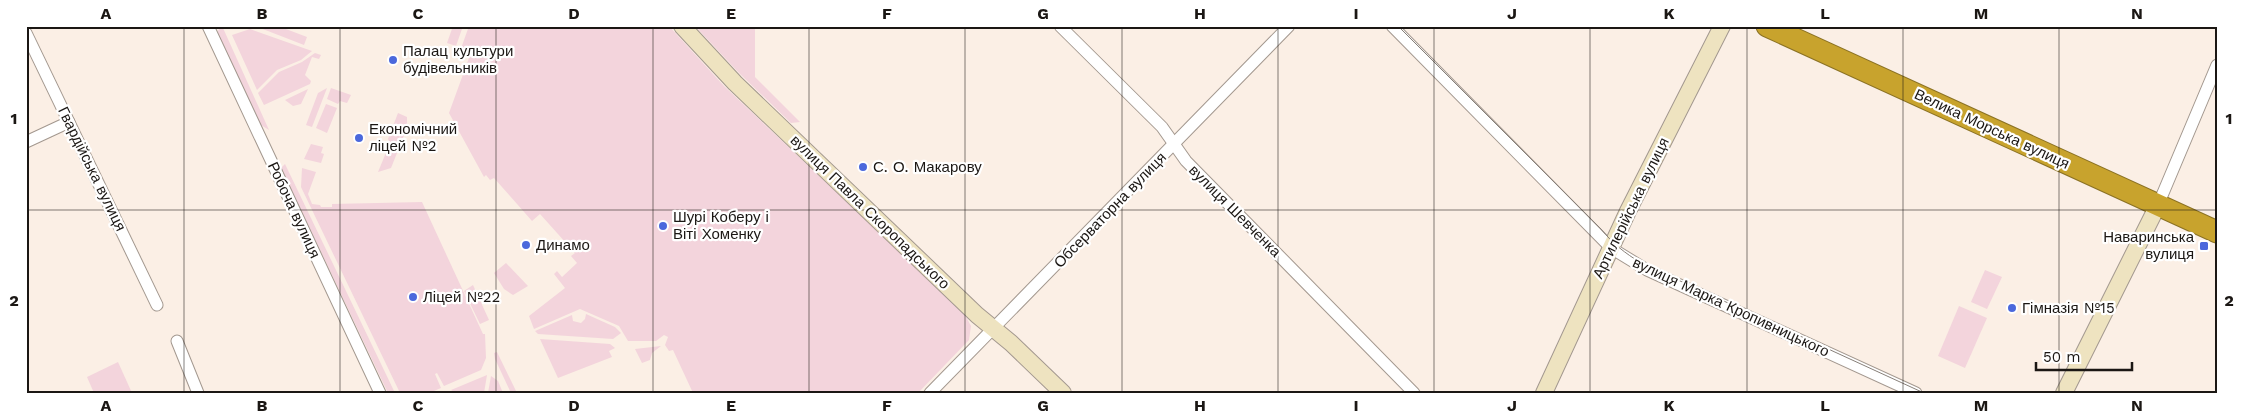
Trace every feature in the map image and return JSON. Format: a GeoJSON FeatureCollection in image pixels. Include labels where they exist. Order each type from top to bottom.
{"type":"FeatureCollection","features":[{"type":"Feature","properties":{"kind":"highway","name":"Велика Морська вулиця"},"geometry":{"type":"LineString","coordinates":[[1767,26],[2217,232]]}},
{"type":"Feature","properties":{"kind":"street","name":"Робоча вулиця"},"geometry":{"type":"LineString","coordinates":[[208,26],[380,393]]}},
{"type":"Feature","properties":{"kind":"street","name":"вулиця Павла Скоропадського"},"geometry":{"type":"LineString","coordinates":[[682,26],[735,83],[1063,393]]}},
{"type":"Feature","properties":{"kind":"street","name":"вулиця Шевченка"},"geometry":{"type":"LineString","coordinates":[[1060,26],[1162,127],[1186,161],[1414,393]]}},
{"type":"Feature","properties":{"kind":"street","name":"Обсерваторна вулиця"},"geometry":{"type":"LineString","coordinates":[[930,393],[1289,26]]}},
{"type":"Feature","properties":{"kind":"street","name":"вулиця Марка Кропивницького"},"geometry":{"type":"LineString","coordinates":[[1392,26],[1611,248],[1640,266],[1916,393]]}},
{"type":"Feature","properties":{"kind":"street","name":"Артилерійська вулиця"},"geometry":{"type":"LineString","coordinates":[[1544,393],[1611,248],[1722,26]]}},
{"type":"Feature","properties":{"kind":"street","name":"Гвардійська вулиця"},"geometry":{"type":"LineString","coordinates":[[26,34],[157,305]]}},
{"type":"Feature","properties":{"kind":"street"},"geometry":{"type":"LineString","coordinates":[[2064,393],[2158,205],[2217,65]]}},
{"type":"Feature","properties":{"kind":"street"},"geometry":{"type":"LineString","coordinates":[[26,142],[69,122]]}},
{"type":"Feature","properties":{"kind":"street"},"geometry":{"type":"LineString","coordinates":[[176,341],[198,393]]}},
{"type":"Feature","properties":{"kind":"shaded area"},"geometry":{"type":"Polygon","coordinates":[[[255,26],[278,26],[307,37],[304,45],[255,26]]]}},
{"type":"Feature","properties":{"kind":"shaded area"},"geometry":{"type":"Polygon","coordinates":[[[453,26],[463,26],[456,46],[447,43],[453,26]]]}},
{"type":"Feature","properties":{"kind":"shaded area"},"geometry":{"type":"Polygon","coordinates":[[[469,26],[669,26],[724,86],[964,313],[971,326],[969,340],[918,393],[693,393],[673,350],[669,351],[665,345],[668,337],[664,335],[656,341],[628,341],[619,326],[580,309],[534,329],[529,316],[565,288],[554,274],[557,271],[562,277],[577,263],[571,256],[575,253],[540,214],[532,221],[494,178],[490,180],[486,175],[484,177],[449,113],[469,58],[459,54],[469,26]]]}},
{"type":"Feature","properties":{"kind":"shaded area"},"geometry":{"type":"Polygon","coordinates":[[[695,26],[755,26],[755,77],[800,122],[791,123],[739,73],[695,26]]]}},
{"type":"Feature","properties":{"kind":"shaded area"},"geometry":{"type":"Polygon","coordinates":[[[223,28],[269,130],[261,125],[217,33],[219,29],[223,28]]]}},
{"type":"Feature","properties":{"kind":"shaded area"},"geometry":{"type":"Polygon","coordinates":[[[250,29],[312,51],[301,60],[277,70],[257,90],[232,35],[250,29]]]}},
{"type":"Feature","properties":{"kind":"shaded area"},"geometry":{"type":"Polygon","coordinates":[[[315,53],[321,55],[319,59],[312,57],[305,75],[311,81],[310,84],[264,105],[258,93],[279,72],[302,62],[315,53]]]}},
{"type":"Feature","properties":{"kind":"shaded area"},"geometry":{"type":"Polygon","coordinates":[[[327,88],[312,127],[306,125],[318,93],[327,88]]]}},
{"type":"Feature","properties":{"kind":"shaded area"},"geometry":{"type":"Polygon","coordinates":[[[331,88],[351,95],[347,103],[340,101],[338,104],[327,99],[331,88]]]}},
{"type":"Feature","properties":{"kind":"shaded area"},"geometry":{"type":"Polygon","coordinates":[[[308,89],[301,104],[293,106],[285,100],[308,89]]]}},
{"type":"Feature","properties":{"kind":"shaded area"},"geometry":{"type":"Polygon","coordinates":[[[326,104],[337,108],[327,133],[316,128],[326,104]]]}},
{"type":"Feature","properties":{"kind":"shaded area"},"geometry":{"type":"Polygon","coordinates":[[[398,113],[407,117],[407,128],[391,168],[378,172],[390,143],[388,139],[398,113]]]}},
{"type":"Feature","properties":{"kind":"shaded area"},"geometry":{"type":"Polygon","coordinates":[[[311,144],[323,147],[321,153],[324,154],[321,163],[304,159],[311,144]]]}},
{"type":"Feature","properties":{"kind":"shaded area"},"geometry":{"type":"Polygon","coordinates":[[[285,164],[395,393],[388,393],[281,168],[285,164]]]}},
{"type":"Feature","properties":{"kind":"shaded area"},"geometry":{"type":"Polygon","coordinates":[[[302,168],[316,172],[308,194],[312,204],[320,205],[321,207],[332,207],[332,204],[422,202],[483,334],[485,334],[486,358],[481,370],[444,386],[437,373],[435,374],[441,388],[429,393],[400,393],[301,187],[302,168]]]}},
{"type":"Feature","properties":{"kind":"shaded area"},"geometry":{"type":"Polygon","coordinates":[[[506,263],[528,286],[513,295],[504,289],[494,273],[506,263]]]}},
{"type":"Feature","properties":{"kind":"shaded area"},"geometry":{"type":"Polygon","coordinates":[[[1985,270],[2002,277],[1987,309],[1971,302],[1985,270]]]}},
{"type":"Feature","properties":{"kind":"shaded area"},"geometry":{"type":"Polygon","coordinates":[[[473,285],[489,320],[480,324],[464,291],[473,285]]]}},
{"type":"Feature","properties":{"kind":"shaded area"},"geometry":{"type":"Polygon","coordinates":[[[1959,306],[1987,318],[1965,368],[1938,356],[1959,306]]]}},
{"type":"Feature","properties":{"kind":"shaded area"},"geometry":{"type":"Polygon","coordinates":[[[586,314],[615,327],[621,333],[613,339],[538,334],[535,331],[572,315],[573,321],[581,323],[585,319],[586,314]]]}},
{"type":"Feature","properties":{"kind":"shaded area"},"geometry":{"type":"Polygon","coordinates":[[[540,339],[610,344],[615,348],[609,351],[612,357],[558,378],[540,339]]]}},
{"type":"Feature","properties":{"kind":"shaded area"},"geometry":{"type":"Polygon","coordinates":[[[661,346],[652,353],[650,360],[642,363],[635,349],[661,346]]]}},
{"type":"Feature","properties":{"kind":"shaded area"},"geometry":{"type":"Polygon","coordinates":[[[497,352],[517,393],[511,393],[495,359],[494,353],[497,352]]]}},
{"type":"Feature","properties":{"kind":"shaded area"},"geometry":{"type":"Polygon","coordinates":[[[118,362],[132,393],[94,393],[87,377],[118,362]]]}},
{"type":"Feature","properties":{"kind":"shaded area"},"geometry":{"type":"Polygon","coordinates":[[[487,375],[484,393],[456,393],[451,390],[487,375]]]}},
{"type":"Feature","properties":{"kind":"shaded area"},"geometry":{"type":"Polygon","coordinates":[[[491,376],[498,381],[503,393],[488,393],[491,376]]]}},
{"type":"Feature","properties":{"kind":"tram line"},"geometry":{"type":"LineString","coordinates":[[1398,26],[1610,239],[1630,256],[1641,263],[1924,393]]}},
{"type":"Feature","properties":{"kind":"place","name":"Палац культури будівельників"},"geometry":{"type":"Point","coordinates":[393,60]}},
{"type":"Feature","properties":{"kind":"place","name":"Економічний ліцей №2"},"geometry":{"type":"Point","coordinates":[359,138]}},
{"type":"Feature","properties":{"kind":"place","name":"С. О. Макарову"},"geometry":{"type":"Point","coordinates":[863,167]}},
{"type":"Feature","properties":{"kind":"place","name":"Шурі Коберу і Віті Хоменку"},"geometry":{"type":"Point","coordinates":[663,226]}},
{"type":"Feature","properties":{"kind":"place","name":"Динамо"},"geometry":{"type":"Point","coordinates":[526,245]}},
{"type":"Feature","properties":{"kind":"place","name":"Наваринська вулиця"},"geometry":{"type":"Point","coordinates":[2204,246]}},
{"type":"Feature","properties":{"kind":"place","name":"Ліцей №22"},"geometry":{"type":"Point","coordinates":[413,297]}},
{"type":"Feature","properties":{"kind":"place","name":"Гімназія №15"},"geometry":{"type":"Point","coordinates":[2012,308]}}]}
